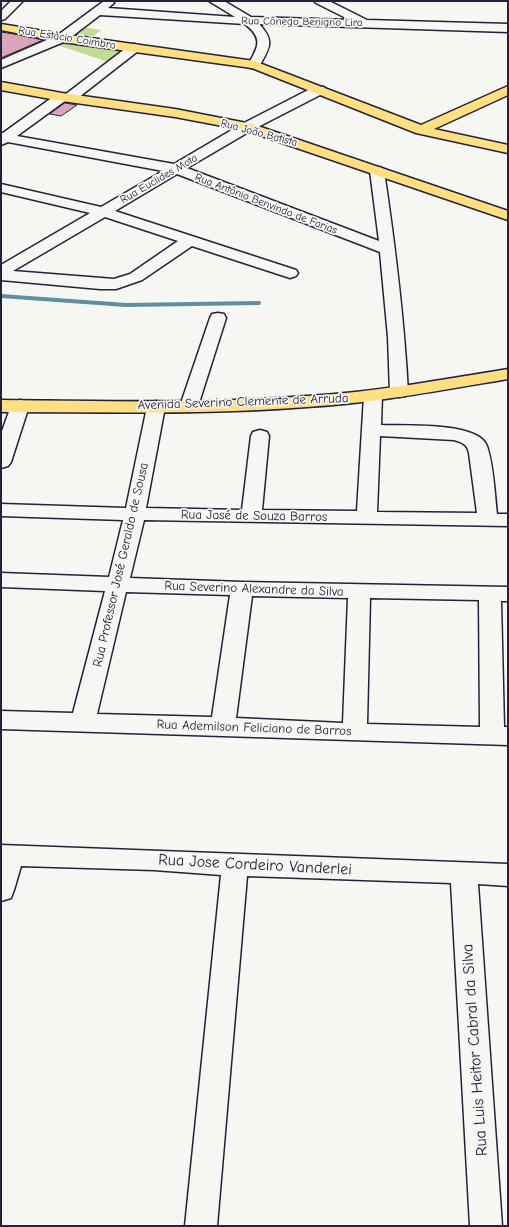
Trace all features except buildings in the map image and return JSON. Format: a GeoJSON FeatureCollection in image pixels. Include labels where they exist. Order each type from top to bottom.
{"type":"FeatureCollection","features":[{"type":"Feature","properties":{"kind":"main road","name":"Rua Estàcio Coimbra"},"geometry":{"type":"LineString","coordinates":[[1,27],[62,38],[254,65],[421,130],[508,149]]}},
{"type":"Feature","properties":{"kind":"main road","name":"Rua João Batista"},"geometry":{"type":"LineString","coordinates":[[1,86],[175,113],[247,128],[508,216]]}},
{"type":"Feature","properties":{"kind":"main road"},"geometry":{"type":"LineString","coordinates":[[421,130],[508,90]]}},
{"type":"Feature","properties":{"kind":"main road","name":"Avenida Severino Clemente de Arruda"},"geometry":{"type":"LineString","coordinates":[[1,406],[156,407],[306,402],[373,396],[508,374]]}},
{"type":"Feature","properties":{"kind":"street"},"geometry":{"type":"LineString","coordinates":[[1,17],[17,1]]}},
{"type":"Feature","properties":{"kind":"street"},"geometry":{"type":"LineString","coordinates":[[1,64],[62,38],[111,1]]}},
{"type":"Feature","properties":{"kind":"street"},"geometry":{"type":"LineString","coordinates":[[215,1],[248,21],[260,31],[264,39],[264,47],[254,65]]}},
{"type":"Feature","properties":{"kind":"street"},"geometry":{"type":"LineString","coordinates":[[320,1],[367,24]]}},
{"type":"Feature","properties":{"kind":"street","name":"Rua Cônego Benigno Lira"},"geometry":{"type":"LineString","coordinates":[[97,11],[248,21],[508,28]]}},
{"type":"Feature","properties":{"kind":"street"},"geometry":{"type":"LineString","coordinates":[[3,139],[66,97],[134,48]]}},
{"type":"Feature","properties":{"kind":"street","name":"Rua Euclides Mota"},"geometry":{"type":"LineString","coordinates":[[1,274],[176,169],[247,128],[319,90]]}},
{"type":"Feature","properties":{"kind":"street","name":"Rua Antônio Benvindo de Farias"},"geometry":{"type":"LineString","coordinates":[[3,139],[176,169],[388,250]]}},
{"type":"Feature","properties":{"kind":"street"},"geometry":{"type":"LineString","coordinates":[[377,171],[388,250],[398,348],[399,392]]}},
{"type":"Feature","properties":{"kind":"street"},"geometry":{"type":"LineString","coordinates":[[5,193],[104,212],[290,273]]}},
{"type":"Feature","properties":{"kind":"street"},"geometry":{"type":"LineString","coordinates":[[1,274],[100,284],[116,284],[136,277],[190,240]]}},
{"type":"Feature","properties":{"kind":"street"},"geometry":{"type":"LineString","coordinates":[[189,406],[218,318]]}},
{"type":"Feature","properties":{"kind":"street"},"geometry":{"type":"LineString","coordinates":[[367,518],[373,396]]}},
{"type":"Feature","properties":{"kind":"street"},"geometry":{"type":"LineString","coordinates":[[1,462],[20,406]]}},
{"type":"Feature","properties":{"kind":"street","name":"Rua Professor José Geraldo de Sousa"},"geometry":{"type":"LineString","coordinates":[[83,722],[119,585],[135,514],[156,407]]}},
{"type":"Feature","properties":{"kind":"street"},"geometry":{"type":"LineString","coordinates":[[372,430],[457,434],[470,439],[476,444],[479,453],[488,520]]}},
{"type":"Feature","properties":{"kind":"street"},"geometry":{"type":"LineString","coordinates":[[252,516],[260,436]]}},
{"type":"Feature","properties":{"kind":"street","name":"Rua José de Souza Barros"},"geometry":{"type":"LineString","coordinates":[[1,510],[135,514],[508,520]]}},
{"type":"Feature","properties":{"kind":"street","name":"Rua Severino Alexandre da Silva"},"geometry":{"type":"LineString","coordinates":[[1,580],[242,589],[499,594]]}},
{"type":"Feature","properties":{"kind":"street"},"geometry":{"type":"LineString","coordinates":[[223,726],[242,589]]}},
{"type":"Feature","properties":{"kind":"street"},"geometry":{"type":"LineString","coordinates":[[356,732],[359,592]]}},
{"type":"Feature","properties":{"kind":"street"},"geometry":{"type":"LineString","coordinates":[[499,594],[500,736]]}},
{"type":"Feature","properties":{"kind":"street","name":"Rua Ademilson Feliciano de Barros"},"geometry":{"type":"LineString","coordinates":[[1,720],[500,736]]}},
{"type":"Feature","properties":{"kind":"street"},"geometry":{"type":"LineString","coordinates":[[1,890],[6,856]]}},
{"type":"Feature","properties":{"kind":"street","name":"Rua Jose Cordeiro Vanderlei"},"geometry":{"type":"LineString","coordinates":[[6,856],[154,860],[235,865],[508,875]]}},
{"type":"Feature","properties":{"kind":"street"},"geometry":{"type":"LineString","coordinates":[[201,1226],[235,865]]}},
{"type":"Feature","properties":{"kind":"street","name":"Rua Luis Heitor Cabral da Silva"},"geometry":{"type":"LineString","coordinates":[[464,873],[486,1226]]}},
{"type":"Feature","properties":{"kind":"green space"},"geometry":{"type":"Polygon","coordinates":[[[82,27],[101,30],[89,40],[70,37],[82,27]]]}},
{"type":"Feature","properties":{"kind":"green space"},"geometry":{"type":"Polygon","coordinates":[[[62,39],[129,49],[111,63],[54,44],[62,39]]]}},
{"type":"Feature","properties":{"kind":"waterway"},"geometry":{"type":"LineString","coordinates":[[1,296],[126,305],[259,303]]}}]}
